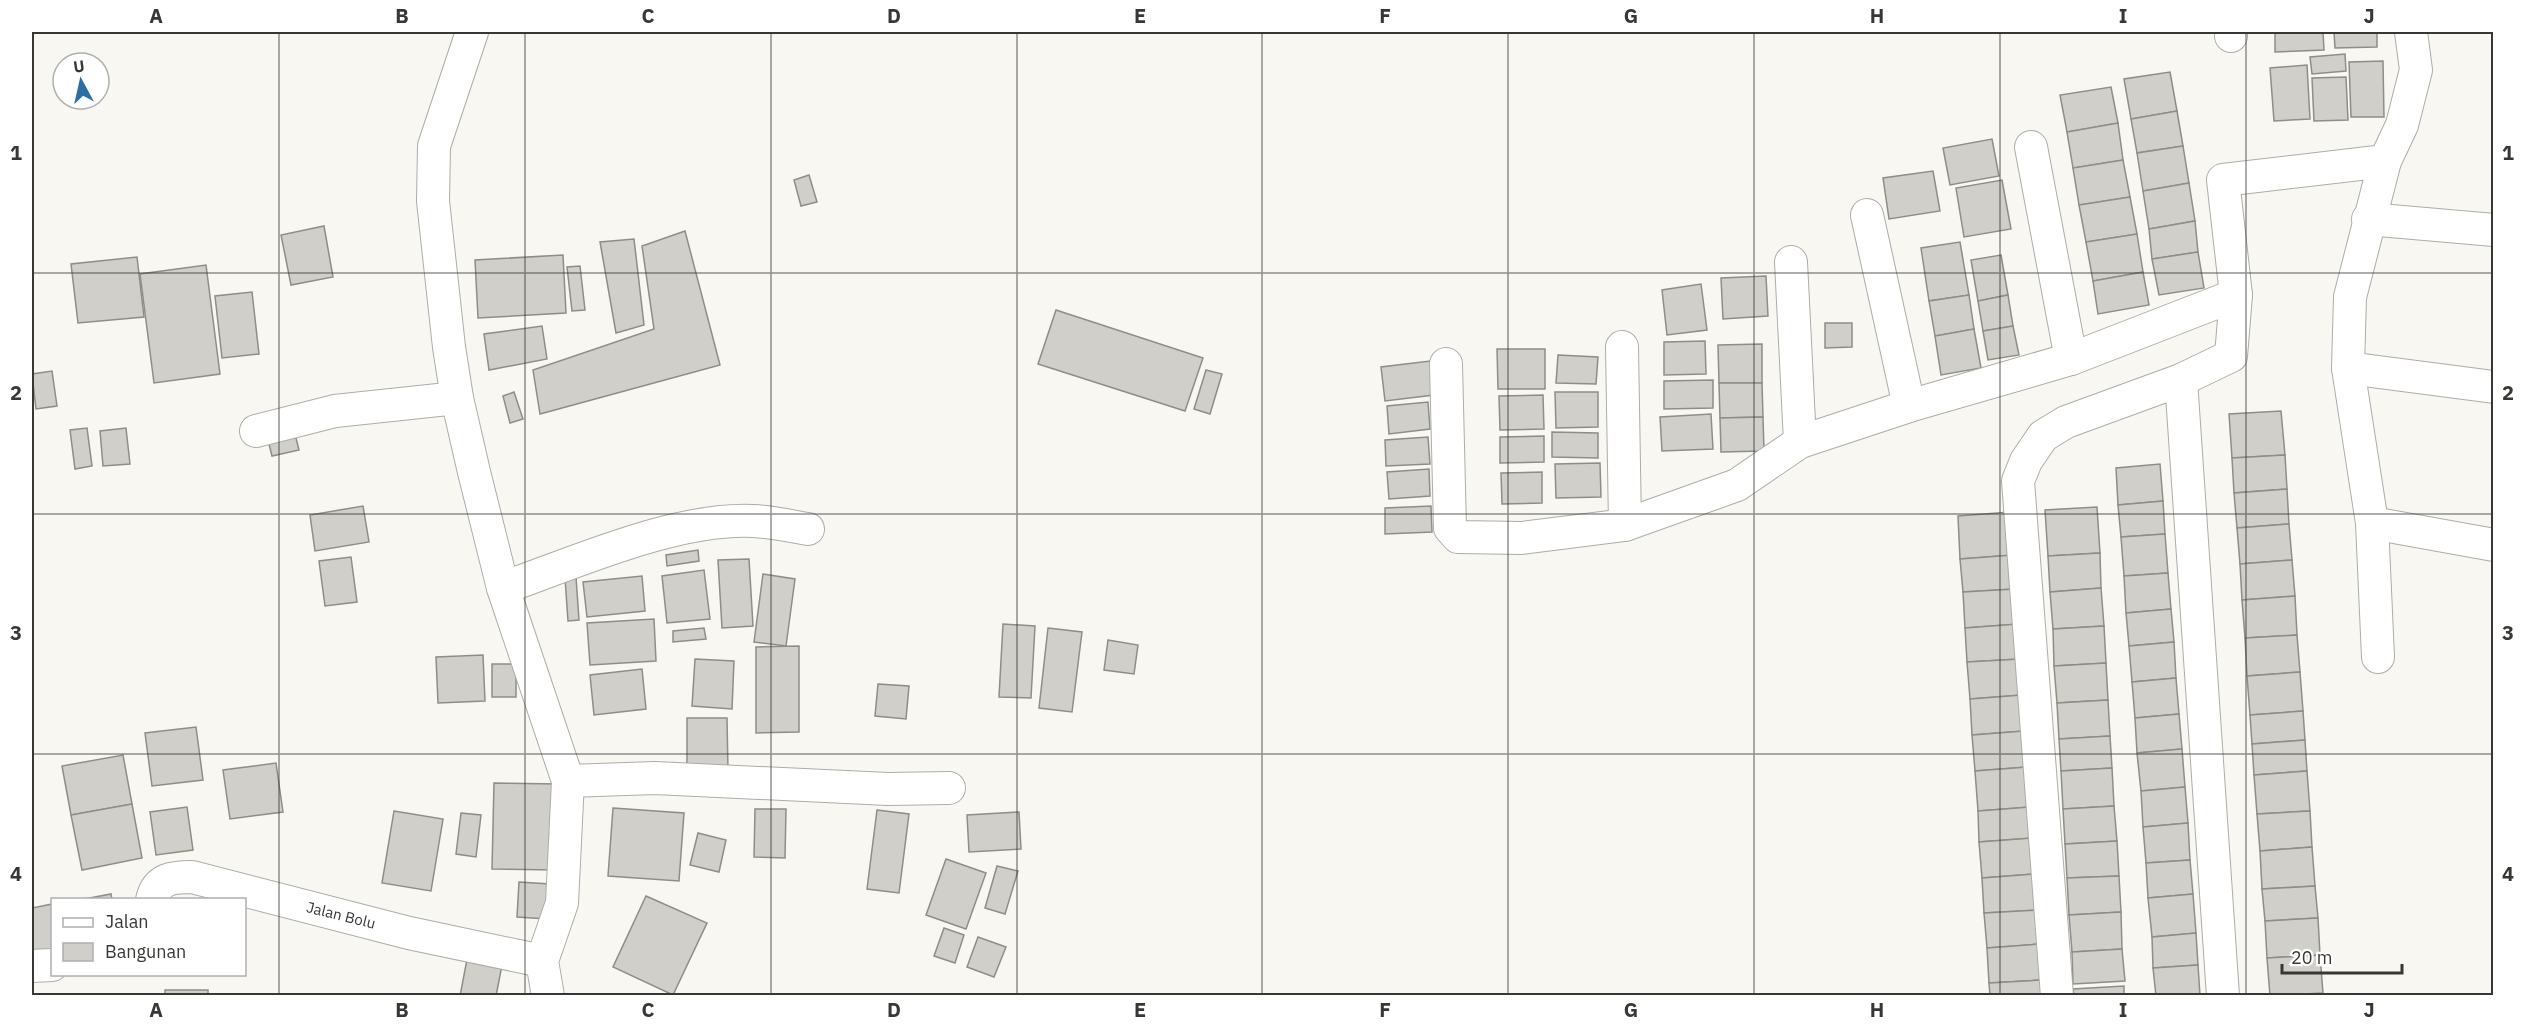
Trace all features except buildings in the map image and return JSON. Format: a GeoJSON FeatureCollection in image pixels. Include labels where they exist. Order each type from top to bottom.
{"type":"FeatureCollection","features":[{"type":"Feature","properties":{"kind":"street"},"geometry":{"type":"LineString","coordinates":[[472,32],[434,146],[433,201],[457,398],[503,588],[568,781],[562,903],[542,961],[548,996]]}},
{"type":"Feature","properties":{"kind":"street"},"geometry":{"type":"LineString","coordinates":[[2378,657],[2372,523],[2348,368],[2350,297],[2368,219],[2385,161],[2402,125],[2416,70],[2411,32]]}},
{"type":"Feature","properties":{"kind":"street"},"geometry":{"type":"LineString","coordinates":[[2031,147],[2071,359]]}},
{"type":"Feature","properties":{"kind":"street"},"geometry":{"type":"LineString","coordinates":[[2057,996],[2018,481],[2026,461],[2043,436],[2066,422],[2181,380],[2231,356],[2236,295],[2223,180],[2385,161]]}},
{"type":"Feature","properties":{"kind":"street"},"geometry":{"type":"LineString","coordinates":[[1867,215],[1909,406]]}},
{"type":"Feature","properties":{"kind":"street"},"geometry":{"type":"LineString","coordinates":[[2368,219],[2493,230]]}},
{"type":"Feature","properties":{"kind":"street"},"geometry":{"type":"LineString","coordinates":[[1791,262],[1800,442]]}},
{"type":"Feature","properties":{"kind":"street"},"geometry":{"type":"LineString","coordinates":[[1446,364],[1450,528],[1458,537],[1522,538],[1625,525],[1737,485],[1800,442],[1909,406],[2071,359],[2236,295]]}},
{"type":"Feature","properties":{"kind":"street"},"geometry":{"type":"LineString","coordinates":[[1622,347],[1625,525]]}},
{"type":"Feature","properties":{"kind":"street"},"geometry":{"type":"LineString","coordinates":[[2348,368],[2493,387]]}},
{"type":"Feature","properties":{"kind":"street"},"geometry":{"type":"LineString","coordinates":[[2181,380],[2223,996]]}},
{"type":"Feature","properties":{"kind":"street"},"geometry":{"type":"LineString","coordinates":[[256,430],[335,411],[457,398]]}},
{"type":"Feature","properties":{"kind":"street"},"geometry":{"type":"LineString","coordinates":[[503,588],[646,538],[686,528],[753,521],[808,529]]}},
{"type":"Feature","properties":{"kind":"street"},"geometry":{"type":"LineString","coordinates":[[2372,523],[2493,545]]}},
{"type":"Feature","properties":{"kind":"street"},"geometry":{"type":"LineString","coordinates":[[568,781],[656,778],[888,789],[950,788]]}},
{"type":"Feature","properties":{"kind":"street","name":"Jalan Bolu"},"geometry":{"type":"LineString","coordinates":[[153,898],[159,884],[169,878],[192,877],[410,933],[542,961]]}},
{"type":"Feature","properties":{"kind":"street"},"geometry":{"type":"LineString","coordinates":[[32,966],[51,964]]}}]}
